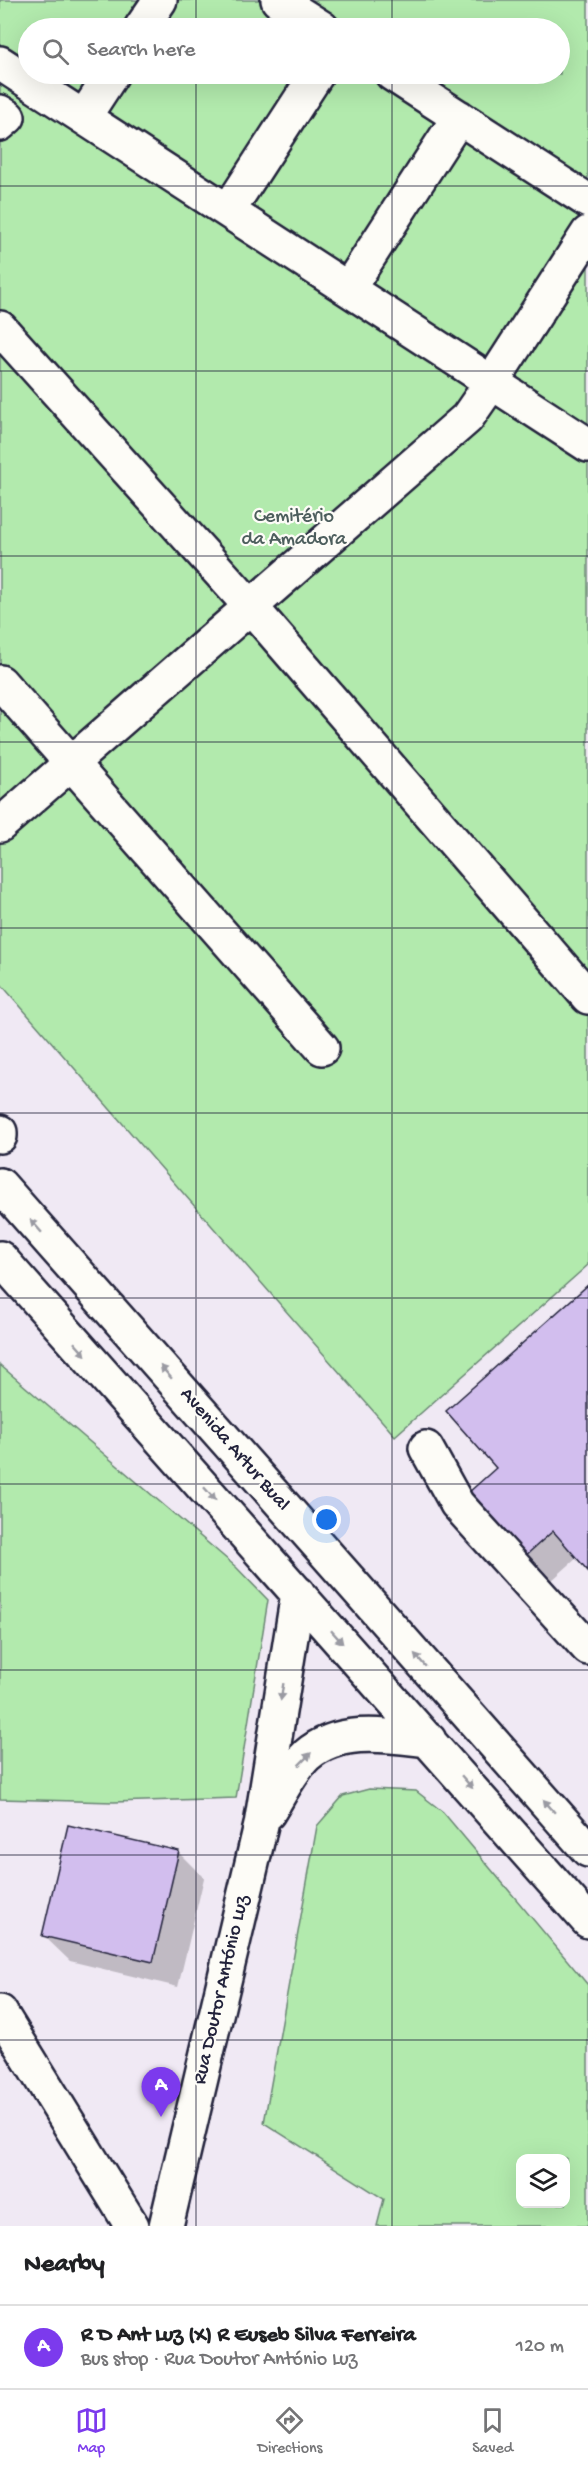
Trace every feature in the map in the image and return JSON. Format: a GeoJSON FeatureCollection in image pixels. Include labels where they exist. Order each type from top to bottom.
{"type":"FeatureCollection","features":[{"type":"Feature","properties":{"kind":"street"},"geometry":{"type":"LineString","coordinates":[[148,18],[160,0]]}},
{"type":"Feature","properties":{"kind":"street"},"geometry":{"type":"LineString","coordinates":[[278,0],[306,18]]}},
{"type":"Feature","properties":{"kind":"street"},"geometry":{"type":"LineString","coordinates":[[0,63],[18,75]]}},
{"type":"Feature","properties":{"kind":"street"},"geometry":{"type":"LineString","coordinates":[[33,84],[588,445]]}},
{"type":"Feature","properties":{"kind":"street"},"geometry":{"type":"LineString","coordinates":[[84,117],[105,84]]}},
{"type":"Feature","properties":{"kind":"street"},"geometry":{"type":"LineString","coordinates":[[228,211],[311,84]]}},
{"type":"Feature","properties":{"kind":"street"},"geometry":{"type":"LineString","coordinates":[[408,84],[588,201]]}},
{"type":"Feature","properties":{"kind":"street"},"geometry":{"type":"LineString","coordinates":[[0,112],[8,117],[0,124]]}},
{"type":"Feature","properties":{"kind":"street"},"geometry":{"type":"LineString","coordinates":[[348,289],[459,117]]}},
{"type":"Feature","properties":{"kind":"street"},"geometry":{"type":"LineString","coordinates":[[0,825],[467,418],[588,232]]}},
{"type":"Feature","properties":{"kind":"street"},"geometry":{"type":"LineString","coordinates":[[0,328],[251,607],[588,997]]}},
{"type":"Feature","properties":{"kind":"street"},"geometry":{"type":"LineString","coordinates":[[0,682],[322,1048]]}},
{"type":"Feature","properties":{"kind":"street","name":"Avenida Artur Bual"},"geometry":{"type":"LineString","coordinates":[[0,1185],[588,1850]]}},
{"type":"Feature","properties":{"kind":"street"},"geometry":{"type":"LineString","coordinates":[[0,1258],[588,1921]]}},
{"type":"Feature","properties":{"kind":"street"},"geometry":{"type":"LineString","coordinates":[[0,1288],[57,1323]]}},
{"type":"Feature","properties":{"kind":"street"},"geometry":{"type":"LineString","coordinates":[[426,1448],[457,1504],[588,1648]]}},
{"type":"Feature","properties":{"kind":"street","name":"Rua Doutor António Luz"},"geometry":{"type":"LineString","coordinates":[[166,2226],[261,1825],[298,1593]]}},
{"type":"Feature","properties":{"kind":"street","name":"Rua Doutor António Luz"},"geometry":{"type":"LineString","coordinates":[[261,1825],[299,1764],[308,1754],[320,1747],[346,1738],[375,1735],[429,1740]]}},
{"type":"Feature","properties":{"kind":"street"},"geometry":{"type":"LineString","coordinates":[[0,2012],[132,2226]]}},
{"type":"Feature","properties":{"kind":"green space","name":"Cemitério da Amadora"},"geometry":{"type":"Polygon","coordinates":[[[0,0],[588,0],[588,1265],[395,1436],[0,983],[0,0]]]}},
{"type":"Feature","properties":{"kind":"green space"},"geometry":{"type":"Polygon","coordinates":[[[0,1365],[236,1567],[268,1600],[236,1798],[114,1802],[0,1799],[0,1365]]]}},
{"type":"Feature","properties":{"kind":"green space"},"geometry":{"type":"Polygon","coordinates":[[[369,1789],[416,1791],[443,1812],[588,1985],[588,2226],[377,2226],[384,2199],[264,2123],[317,1826],[343,1796],[369,1789]]]}},
{"type":"Feature","properties":{"kind":"building"},"geometry":{"type":"Polygon","coordinates":[[[588,1285],[588,1571],[553,1531],[524,1557],[468,1493],[496,1468],[446,1411],[588,1285]]]}},
{"type":"Feature","properties":{"kind":"building"},"geometry":{"type":"Polygon","coordinates":[[[68,1825],[179,1851],[153,1962],[42,1936],[68,1825]]]}},
{"type":"Feature","properties":{"kind":"place","name":"R D Ant Luz (X) R Euseb Silva Ferreira"},"geometry":{"type":"Point","coordinates":[161,2117]}}]}
